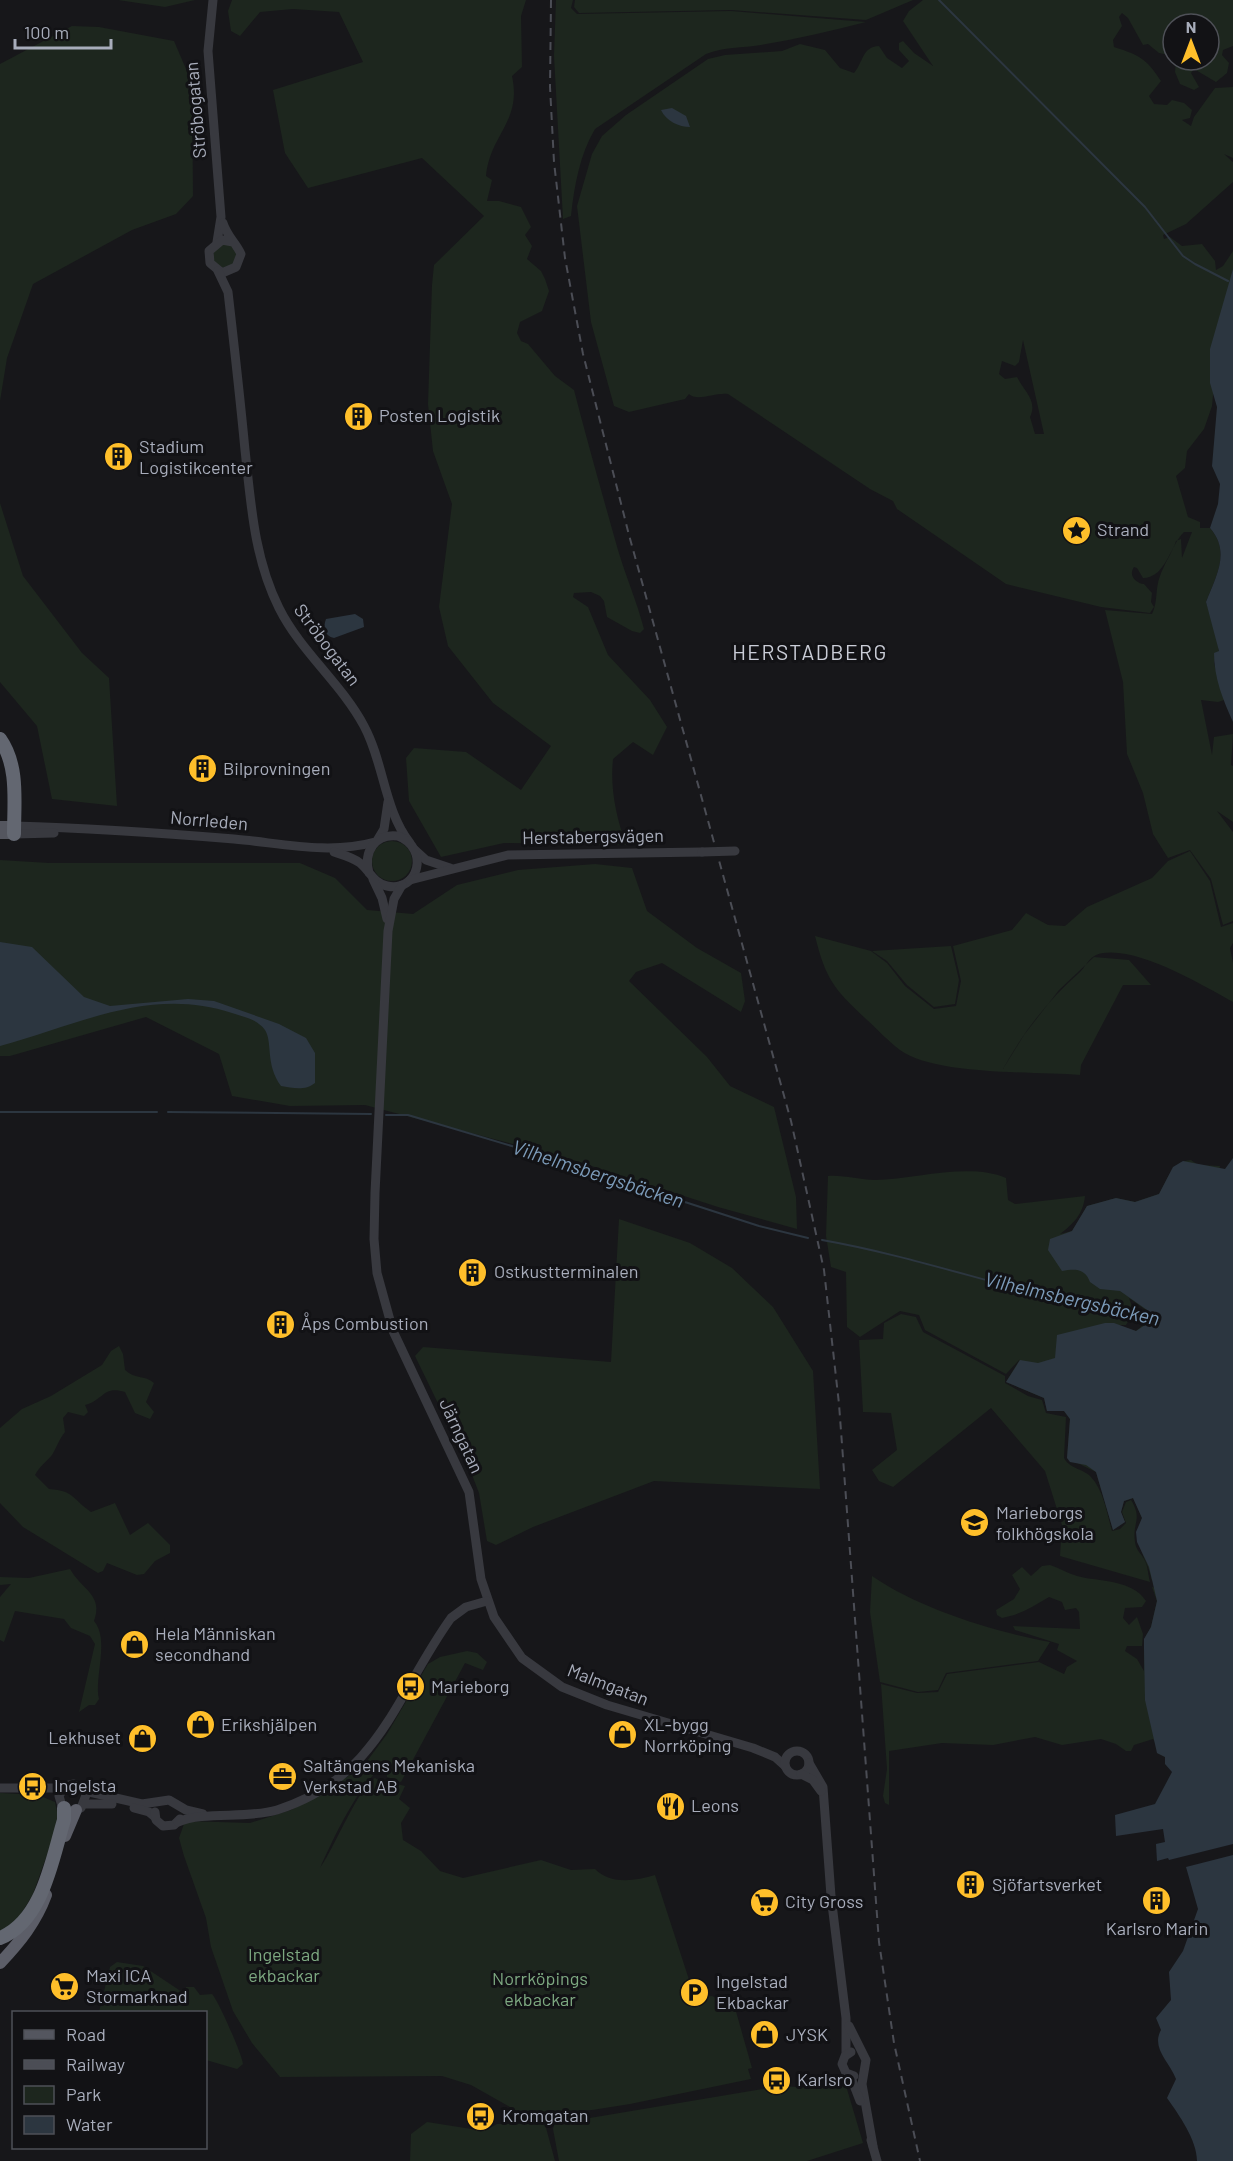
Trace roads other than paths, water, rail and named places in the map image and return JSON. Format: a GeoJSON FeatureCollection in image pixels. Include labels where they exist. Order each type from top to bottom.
{"type":"FeatureCollection","features":[{"type":"Feature","properties":{"kind":"highway"},"geometry":{"type":"LineString","coordinates":[[0,739],[11,759],[6,830]]}},
{"type":"Feature","properties":{"kind":"highway"},"geometry":{"type":"LineString","coordinates":[[0,753],[5,769],[6,830]]}},
{"type":"Feature","properties":{"kind":"highway"},"geometry":{"type":"LineString","coordinates":[[0,1938],[21,1925],[34,1906],[71,1806]]}},
{"type":"Feature","properties":{"kind":"highway"},"geometry":{"type":"LineString","coordinates":[[0,1963],[23,1939],[40,1911],[68,1826],[71,1806]]}},
{"type":"Feature","properties":{"kind":"street","name":"Ströbogatan"},"geometry":{"type":"LineString","coordinates":[[213,0],[208,51],[221,217],[217,242]]}},
{"type":"Feature","properties":{"kind":"street","name":"Ströbogatan"},"geometry":{"type":"LineString","coordinates":[[221,217],[226,232],[233,242]]}},
{"type":"Feature","properties":{"kind":"street"},"geometry":{"type":"LineString","coordinates":[[217,242],[233,242],[241,254],[239,262],[232,271],[218,271],[213,268],[208,258],[209,251],[217,242]]}},
{"type":"Feature","properties":{"kind":"street","name":"Ströbogatan"},"geometry":{"type":"LineString","coordinates":[[218,271],[228,292]]}},
{"type":"Feature","properties":{"kind":"street","name":"Ströbogatan"},"geometry":{"type":"LineString","coordinates":[[232,271],[228,292],[255,536],[267,581],[291,629],[348,701],[364,726],[380,764],[389,800],[401,830],[412,846]]}},
{"type":"Feature","properties":{"kind":"street","name":"Ströbogatan"},"geometry":{"type":"LineString","coordinates":[[376,841],[384,829],[389,800]]}},
{"type":"Feature","properties":{"kind":"street","name":"Norrleden"},"geometry":{"type":"LineString","coordinates":[[6,830],[92,830],[237,839],[322,849]]}},
{"type":"Feature","properties":{"kind":"street"},"geometry":{"type":"LineString","coordinates":[[322,849],[349,848],[393,836],[412,846],[426,860],[452,869]]}},
{"type":"Feature","properties":{"kind":"street"},"geometry":{"type":"LineString","coordinates":[[371,875],[366,859],[376,841]]}},
{"type":"Feature","properties":{"kind":"street"},"geometry":{"type":"LineString","coordinates":[[322,849],[353,858],[387,886],[406,882],[417,865],[412,846]]}},
{"type":"Feature","properties":{"kind":"street","name":"Herstabergsvägen"},"geometry":{"type":"LineString","coordinates":[[406,882],[508,855],[735,851]]}},
{"type":"Feature","properties":{"kind":"street","name":"Järngatan"},"geometry":{"type":"LineString","coordinates":[[371,875],[382,898],[388,931]]}},
{"type":"Feature","properties":{"kind":"street","name":"Järngatan"},"geometry":{"type":"LineString","coordinates":[[406,882],[394,899],[388,931],[374,1204],[377,1273],[393,1331],[469,1492],[481,1579],[487,1601]]}},
{"type":"Feature","properties":{"kind":"street"},"geometry":{"type":"LineString","coordinates":[[1,1788],[39,1791],[71,1806],[100,1802],[128,1807],[149,1812],[163,1826],[192,1818],[257,1814],[288,1806],[311,1797],[354,1767],[385,1729],[451,1618],[466,1607],[487,1601]]}},
{"type":"Feature","properties":{"kind":"street","name":"Malmgatan"},"geometry":{"type":"LineString","coordinates":[[487,1601],[501,1629],[522,1658],[562,1687],[607,1705],[753,1748],[775,1757],[785,1766]]}},
{"type":"Feature","properties":{"kind":"street","name":"Malmgatan"},"geometry":{"type":"LineString","coordinates":[[753,1748],[792,1751]]}},
{"type":"Feature","properties":{"kind":"street"},"geometry":{"type":"LineString","coordinates":[[825,1799],[813,1780],[801,1774],[792,1773],[785,1766],[786,1758],[792,1751],[803,1752],[820,1778],[825,1799],[831,1896],[846,2018],[846,2055],[842,2064],[850,2075],[877,2161]]}},
{"type":"Feature","properties":{"kind":"street"},"geometry":{"type":"LineString","coordinates":[[801,1774],[807,1769],[809,1763]]}},
{"type":"Feature","properties":{"kind":"street"},"geometry":{"type":"LineString","coordinates":[[1,1788],[64,1787],[74,1784],[85,1791],[142,1803],[160,1803],[169,1800],[191,1812],[223,1816]]}},
{"type":"Feature","properties":{"kind":"street"},"geometry":{"type":"LineString","coordinates":[[64,1787],[71,1806]]}},
{"type":"Feature","properties":{"kind":"street"},"geometry":{"type":"LineString","coordinates":[[71,1806],[85,1791]]}},
{"type":"Feature","properties":{"kind":"street"},"geometry":{"type":"LineString","coordinates":[[155,1817],[155,1809],[160,1803]]}},
{"type":"Feature","properties":{"kind":"street"},"geometry":{"type":"LineString","coordinates":[[178,1822],[181,1814],[179,1806]]}},
{"type":"Feature","properties":{"kind":"street"},"geometry":{"type":"LineString","coordinates":[[846,2018],[864,2056],[866,2069],[862,2084],[873,2146]]}},
{"type":"Feature","properties":{"kind":"street"},"geometry":{"type":"LineString","coordinates":[[846,2055],[856,2052],[864,2056]]}},
{"type":"Feature","properties":{"kind":"street"},"geometry":{"type":"LineString","coordinates":[[850,2075],[859,2075],[866,2069]]}},
{"type":"Feature","properties":{"kind":"water"},"geometry":{"type":"Polygon","coordinates":[[[672,108],[686,116],[690,127],[673,123],[661,110],[672,108]]]}},
{"type":"Feature","properties":{"kind":"water"},"geometry":{"type":"Polygon","coordinates":[[[1233,269],[1233,722],[1217,680],[1214,653],[1219,651],[1206,602],[1221,555],[1220,546],[1210,528],[1218,504],[1220,484],[1212,466],[1217,407],[1210,383],[1210,349],[1233,269]]]}},
{"type":"Feature","properties":{"kind":"water"},"geometry":{"type":"Polygon","coordinates":[[[355,614],[363,619],[364,627],[334,638],[326,633],[326,619],[355,614]]]}},
{"type":"Feature","properties":{"kind":"water"},"geometry":{"type":"Polygon","coordinates":[[[0,942],[32,947],[84,997],[110,1006],[188,999],[214,1001],[279,1024],[306,1038],[315,1053],[315,1083],[303,1088],[281,1086],[273,1070],[269,1041],[262,1026],[246,1017],[202,1006],[172,1004],[143,1006],[86,1019],[0,1046],[0,942]]]}},
{"type":"Feature","properties":{"kind":"water"},"geometry":{"type":"Polygon","coordinates":[[[1233,1158],[1233,1844],[1157,1861],[1156,1844],[1165,1842],[1163,1829],[1116,1836],[1115,1815],[1155,1804],[1172,1772],[1165,1764],[1165,1757],[1157,1753],[1145,1700],[1144,1639],[1151,1627],[1157,1601],[1149,1567],[1137,1542],[1136,1532],[1142,1518],[1133,1498],[1124,1501],[1121,1512],[1125,1522],[1113,1530],[1096,1472],[1086,1465],[1070,1462],[1067,1458],[1070,1419],[1064,1411],[1047,1411],[1044,1398],[1006,1382],[1020,1360],[1038,1363],[1055,1358],[1057,1335],[1105,1323],[1114,1323],[1136,1331],[1157,1317],[1120,1291],[1100,1289],[1082,1272],[1062,1271],[1048,1250],[1050,1239],[1072,1231],[1087,1206],[1116,1198],[1135,1202],[1159,1194],[1173,1167],[1183,1161],[1225,1169],[1233,1158]]]}},
{"type":"Feature","properties":{"kind":"water"},"geometry":{"type":"Polygon","coordinates":[[[1233,1855],[1233,2161],[1197,2161],[1191,2136],[1167,2098],[1176,2079],[1158,2043],[1161,2030],[1156,2018],[1171,2000],[1169,1972],[1183,1951],[1198,1909],[1186,1867],[1233,1855]]]}},
{"type":"Feature","properties":{"kind":"waterway"},"geometry":{"type":"LineString","coordinates":[[939,0],[1145,207],[1183,256],[1228,281]]}},
{"type":"Feature","properties":{"kind":"waterway","name":"Vilhelmsbergsbäcken"},"geometry":{"type":"LineString","coordinates":[[0,1112],[157,1112]]}},
{"type":"Feature","properties":{"kind":"waterway","name":"Vilhelmsbergsbäcken"},"geometry":{"type":"LineString","coordinates":[[168,1112],[371,1114]]}},
{"type":"Feature","properties":{"kind":"waterway","name":"Vilhelmsbergsbäcken"},"geometry":{"type":"LineString","coordinates":[[386,1115],[408,1115],[759,1226],[808,1238]]}},
{"type":"Feature","properties":{"kind":"waterway","name":"Vilhelmsbergsbäcken"},"geometry":{"type":"LineString","coordinates":[[822,1240],[907,1259],[1073,1302],[1158,1317]]}},
{"type":"Feature","properties":{"kind":"railway"},"geometry":{"type":"LineString","coordinates":[[551,0],[550,87],[554,162],[565,258],[583,354],[629,535],[791,1121],[824,1270],[839,1404],[879,1942],[894,2043],[920,2161]]}},
{"type":"Feature","properties":{"kind":"place","name":"Posten Logistik"},"geometry":{"type":"Point","coordinates":[358,416]}},
{"type":"Feature","properties":{"kind":"place","name":"Stadium Logistikcenter"},"geometry":{"type":"Point","coordinates":[118,457]}},
{"type":"Feature","properties":{"kind":"place","name":"Strand"},"geometry":{"type":"Point","coordinates":[1076,530]}},
{"type":"Feature","properties":{"kind":"place","name":"Bilprovningen"},"geometry":{"type":"Point","coordinates":[202,769]}},
{"type":"Feature","properties":{"kind":"place","name":"Ostkustterminalen"},"geometry":{"type":"Point","coordinates":[473,1272]}},
{"type":"Feature","properties":{"kind":"place","name":"Åps Combustion"},"geometry":{"type":"Point","coordinates":[280,1324]}},
{"type":"Feature","properties":{"kind":"place","name":"Marieborgs folkhögskola"},"geometry":{"type":"Point","coordinates":[975,1523]}},
{"type":"Feature","properties":{"kind":"place","name":"Hela Människan secondhand"},"geometry":{"type":"Point","coordinates":[134,1644]}},
{"type":"Feature","properties":{"kind":"place","name":"Marieborg"},"geometry":{"type":"Point","coordinates":[410,1687]}},
{"type":"Feature","properties":{"kind":"place","name":"Erikshjälpen"},"geometry":{"type":"Point","coordinates":[200,1725]}},
{"type":"Feature","properties":{"kind":"place","name":"XL-bygg Norrköping"},"geometry":{"type":"Point","coordinates":[623,1735]}},
{"type":"Feature","properties":{"kind":"place","name":"Lekhuset"},"geometry":{"type":"Point","coordinates":[142,1738]}},
{"type":"Feature","properties":{"kind":"place","name":"Saltängens Mekaniska Verkstad AB"},"geometry":{"type":"Point","coordinates":[282,1776]}},
{"type":"Feature","properties":{"kind":"place","name":"Ingelsta"},"geometry":{"type":"Point","coordinates":[33,1786]}},
{"type":"Feature","properties":{"kind":"place","name":"Leons"},"geometry":{"type":"Point","coordinates":[670,1806]}},
{"type":"Feature","properties":{"kind":"place","name":"Sjöfartsverket"},"geometry":{"type":"Point","coordinates":[971,1885]}},
{"type":"Feature","properties":{"kind":"place","name":"Karlsro Marin"},"geometry":{"type":"Point","coordinates":[1157,1900]}},
{"type":"Feature","properties":{"kind":"place","name":"City Gross"},"geometry":{"type":"Point","coordinates":[764,1902]}},
{"type":"Feature","properties":{"kind":"place","name":"Maxi ICA Stormarknad"},"geometry":{"type":"Point","coordinates":[65,1986]}},
{"type":"Feature","properties":{"kind":"place","name":"Ingelstad Ekbackar"},"geometry":{"type":"Point","coordinates":[695,1992]}},
{"type":"Feature","properties":{"kind":"place","name":"JYSK"},"geometry":{"type":"Point","coordinates":[765,2035]}},
{"type":"Feature","properties":{"kind":"place","name":"Karlsro"},"geometry":{"type":"Point","coordinates":[776,2080]}},
{"type":"Feature","properties":{"kind":"place","name":"Kromgatan"},"geometry":{"type":"Point","coordinates":[481,2116]}},
{"type":"Feature","properties":{"kind":"district","name":"HERSTADBERG"},"geometry":{"type":"Point","coordinates":[810,653]}},
{"type":"Feature","properties":{"kind":"park label","name":"Ingelstad ekbackar"},"geometry":{"type":"Point","coordinates":[284,1965]}},
{"type":"Feature","properties":{"kind":"park label","name":"Norrköpings ekbackar"},"geometry":{"type":"Point","coordinates":[540,1989]}}]}
